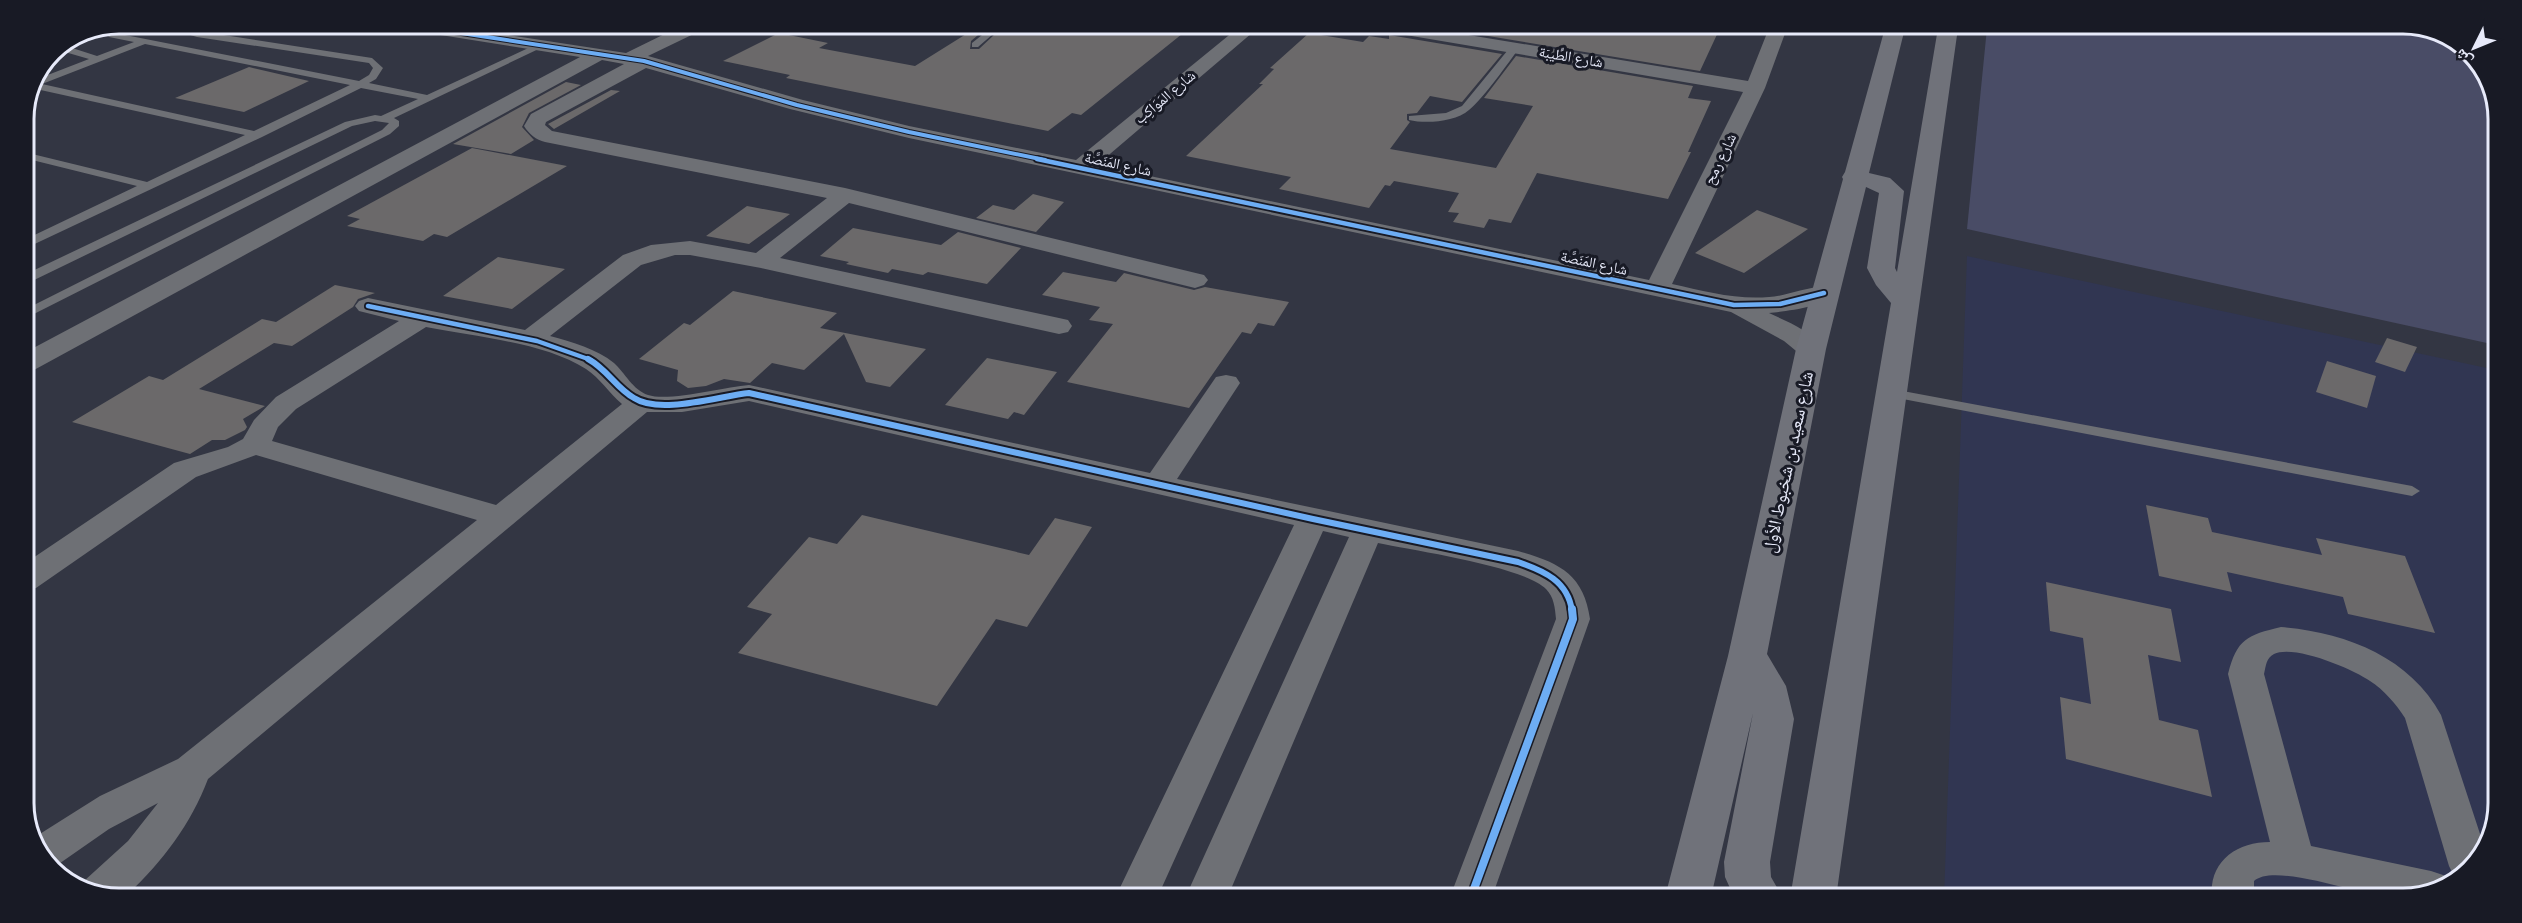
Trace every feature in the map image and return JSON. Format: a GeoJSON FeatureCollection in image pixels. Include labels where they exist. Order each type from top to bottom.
{"type":"FeatureCollection","features":[{"type":"Feature","properties":{"kind":"main road","name":"شارع سعيد بن شخبوط الأول"},"geometry":{"type":"LineString","coordinates":[[1690,889],[1747,656],[1824,293],[1892,34]]}},
{"type":"Feature","properties":{"kind":"main road"},"geometry":{"type":"LineString","coordinates":[[1814,889],[1947,34]]}},
{"type":"Feature","properties":{"kind":"main road"},"geometry":{"type":"LineString","coordinates":[[1854,177],[1873,180],[1892,191],[1881,268],[1890,285],[1906,303]]}},
{"type":"Feature","properties":{"kind":"main road"},"geometry":{"type":"LineString","coordinates":[[1747,656],[1768,687],[1774,711],[1747,862],[1746,875],[1752,889]]}},
{"type":"Feature","properties":{"kind":"street","name":"شارع المَنَصَّة"},"geometry":{"type":"LineString","coordinates":[[469,34],[636,60],[797,105],[1080,168],[1734,305],[1783,304],[1824,293]]}},
{"type":"Feature","properties":{"kind":"street"},"geometry":{"type":"LineString","coordinates":[[682,34],[538,118],[534,126],[545,136],[844,195],[1195,280]]}},
{"type":"Feature","properties":{"kind":"street","name":"شارع المَوَاكِب"},"geometry":{"type":"LineString","coordinates":[[1080,168],[1242,34]]}},
{"type":"Feature","properties":{"kind":"street","name":"شارع الطِّيبَة"},"geometry":{"type":"LineString","coordinates":[[1432,34],[1755,88]]}},
{"type":"Feature","properties":{"kind":"street","name":"شارع رمح"},"geometry":{"type":"LineString","coordinates":[[1657,289],[1755,88],[1776,34]]}},
{"type":"Feature","properties":{"kind":"street"},"geometry":{"type":"LineString","coordinates":[[34,358],[600,54]]}},
{"type":"Feature","properties":{"kind":"street"},"geometry":{"type":"LineString","coordinates":[[761,261],[844,195]]}},
{"type":"Feature","properties":{"kind":"street"},"geometry":{"type":"LineString","coordinates":[[529,340],[632,260],[645,254],[675,248],[690,248],[761,261],[1059,326]]}},
{"type":"Feature","properties":{"kind":"street","name":"شارع المَنَصَّة"},"geometry":{"type":"LineString","coordinates":[[1734,305],[1775,325],[1811,349]]}},
{"type":"Feature","properties":{"kind":"street"},"geometry":{"type":"LineString","coordinates":[[368,306],[529,340],[588,358],[606,370],[630,397],[642,402],[656,405],[676,404],[725,394],[749,393],[1313,519],[1518,562],[1544,571],[1561,583],[1572,601],[1573,619],[1474,889]]}},
{"type":"Feature","properties":{"kind":"street"},"geometry":{"type":"LineString","coordinates":[[35,573],[185,470],[239,453],[253,445],[262,435],[264,426],[286,403],[422,318]]}},
{"type":"Feature","properties":{"kind":"street"},"geometry":{"type":"LineString","coordinates":[[1159,483],[1226,383]]}},
{"type":"Feature","properties":{"kind":"street"},"geometry":{"type":"LineString","coordinates":[[49,850],[90,820],[140,791],[192,770],[642,402]]}},
{"type":"Feature","properties":{"kind":"street"},"geometry":{"type":"LineString","coordinates":[[253,445],[500,516]]}},
{"type":"Feature","properties":{"kind":"street"},"geometry":{"type":"LineString","coordinates":[[1140,889],[1313,519]]}},
{"type":"Feature","properties":{"kind":"street"},"geometry":{"type":"LineString","coordinates":[[1210,889],[1368,530]]}},
{"type":"Feature","properties":{"kind":"street"},"geometry":{"type":"LineString","coordinates":[[2295,860],[2246,674],[2246,662],[2252,652],[2262,644],[2278,641],[2318,644],[2362,660],[2391,678],[2414,700],[2422,715],[2467,858]]}},
{"type":"Feature","properties":{"kind":"street"},"geometry":{"type":"LineString","coordinates":[[107,887],[134,864],[162,831],[182,799],[192,770]]}},
{"type":"Feature","properties":{"kind":"street"},"geometry":{"type":"LineString","coordinates":[[2231,889],[2236,871],[2249,861],[2270,858],[2295,860],[2420,887]]}},
{"type":"Feature","properties":{"kind":"lane"},"geometry":{"type":"LineString","coordinates":[[34,240],[361,84],[373,77],[378,68],[372,61],[197,34]]}},
{"type":"Feature","properties":{"kind":"lane"},"geometry":{"type":"LineString","coordinates":[[975,45],[988,34]]}},
{"type":"Feature","properties":{"kind":"lane"},"geometry":{"type":"LineString","coordinates":[[112,35],[428,98]]}},
{"type":"Feature","properties":{"kind":"lane"},"geometry":{"type":"LineString","coordinates":[[45,80],[143,42]]}},
{"type":"Feature","properties":{"kind":"lane"},"geometry":{"type":"LineString","coordinates":[[34,275],[349,124],[362,120],[385,118],[542,45]]}},
{"type":"Feature","properties":{"kind":"lane"},"geometry":{"type":"LineString","coordinates":[[1413,118],[1444,117],[1466,108],[1515,47]]}},
{"type":"Feature","properties":{"kind":"lane"},"geometry":{"type":"LineString","coordinates":[[70,51],[97,59]]}},
{"type":"Feature","properties":{"kind":"lane"},"geometry":{"type":"LineString","coordinates":[[41,87],[258,135]]}},
{"type":"Feature","properties":{"kind":"lane"},"geometry":{"type":"LineString","coordinates":[[34,310],[386,132],[394,126],[394,121],[385,118]]}},
{"type":"Feature","properties":{"kind":"lane"},"geometry":{"type":"LineString","coordinates":[[34,157],[149,186]]}},
{"type":"Feature","properties":{"kind":"lane"},"geometry":{"type":"LineString","coordinates":[[1892,393],[2412,491]]}},
{"type":"Feature","properties":{"kind":"shaded area"},"geometry":{"type":"Polygon","coordinates":[[[1986,34],[2402,34],[2419,36],[2444,45],[2444,78],[2476,78],[2486,103],[2487,343],[1967,229],[1986,34]]]}},
{"type":"Feature","properties":{"kind":"shaded area"},"geometry":{"type":"Polygon","coordinates":[[[1967,256],[2487,368],[2488,803],[2483,831],[2476,846],[2454,871],[2430,884],[2402,889],[1944,889],[1967,256]]]}},
{"type":"Feature","properties":{"kind":"building"},"geometry":{"type":"Polygon","coordinates":[[[777,34],[828,43],[819,48],[915,66],[966,34],[978,35],[971,41],[970,49],[979,49],[995,34],[1182,34],[1081,115],[1072,113],[1048,131],[786,78],[790,75],[723,61],[777,34]]]}},
{"type":"Feature","properties":{"kind":"building"},"geometry":{"type":"Polygon","coordinates":[[[1308,34],[1363,42],[1369,36],[1389,39],[1389,35],[1502,54],[1462,102],[1430,96],[1417,113],[1407,114],[1407,120],[1410,122],[1390,149],[1496,168],[1533,106],[1484,98],[1516,56],[1693,86],[1688,98],[1711,101],[1688,152],[1691,152],[1668,199],[1537,173],[1511,223],[1489,219],[1484,228],[1453,222],[1459,213],[1448,212],[1459,193],[1394,181],[1390,186],[1385,185],[1369,208],[1279,189],[1291,177],[1186,156],[1263,84],[1259,84],[1274,69],[1270,68],[1308,34]]]}},
{"type":"Feature","properties":{"kind":"building"},"geometry":{"type":"Polygon","coordinates":[[[1476,34],[1717,34],[1700,71],[1476,34]]]}},
{"type":"Feature","properties":{"kind":"building"},"geometry":{"type":"Polygon","coordinates":[[[249,67],[309,81],[244,112],[175,98],[249,67]]]}},
{"type":"Feature","properties":{"kind":"building"},"geometry":{"type":"Polygon","coordinates":[[[566,82],[581,85],[529,113],[522,127],[534,140],[511,154],[453,144],[566,82]]]}},
{"type":"Feature","properties":{"kind":"building"},"geometry":{"type":"Polygon","coordinates":[[[611,90],[620,91],[554,129],[548,124],[611,90]]]}},
{"type":"Feature","properties":{"kind":"building"},"geometry":{"type":"Polygon","coordinates":[[[472,148],[567,166],[447,237],[434,234],[423,241],[347,226],[360,219],[347,216],[472,148]]]}},
{"type":"Feature","properties":{"kind":"building"},"geometry":{"type":"Polygon","coordinates":[[[1033,194],[1064,202],[1036,232],[976,218],[993,205],[1014,210],[1033,194]]]}},
{"type":"Feature","properties":{"kind":"building"},"geometry":{"type":"Polygon","coordinates":[[[747,206],[790,214],[749,244],[706,236],[747,206]]]}},
{"type":"Feature","properties":{"kind":"building"},"geometry":{"type":"Polygon","coordinates":[[[1757,210],[1808,229],[1744,273],[1695,253],[1757,210]]]}},
{"type":"Feature","properties":{"kind":"building"},"geometry":{"type":"Polygon","coordinates":[[[853,228],[941,245],[958,232],[1021,248],[987,284],[928,272],[923,275],[892,269],[888,273],[820,256],[853,228]]]}},
{"type":"Feature","properties":{"kind":"building"},"geometry":{"type":"Polygon","coordinates":[[[498,257],[565,269],[512,309],[443,296],[498,257]]]}},
{"type":"Feature","properties":{"kind":"building"},"geometry":{"type":"Polygon","coordinates":[[[1063,272],[1116,282],[1124,273],[1194,290],[1205,287],[1289,302],[1274,326],[1258,323],[1251,334],[1242,332],[1189,408],[1067,382],[1113,324],[1089,320],[1100,307],[1042,295],[1063,272]]]}},
{"type":"Feature","properties":{"kind":"building"},"geometry":{"type":"Polygon","coordinates":[[[335,285],[375,293],[358,299],[353,307],[292,346],[274,343],[199,389],[265,406],[243,419],[247,427],[245,430],[225,440],[212,440],[190,454],[72,422],[149,376],[163,380],[262,319],[276,322],[335,285]]]}},
{"type":"Feature","properties":{"kind":"building"},"geometry":{"type":"Polygon","coordinates":[[[733,291],[837,313],[820,328],[926,349],[890,387],[866,382],[844,334],[804,370],[772,363],[750,383],[724,379],[706,386],[688,388],[677,381],[678,370],[639,359],[684,323],[690,325],[733,291]]]}},
{"type":"Feature","properties":{"kind":"building"},"geometry":{"type":"Polygon","coordinates":[[[2387,338],[2417,347],[2405,372],[2375,362],[2387,338]]]}},
{"type":"Feature","properties":{"kind":"building"},"geometry":{"type":"Polygon","coordinates":[[[987,358],[1057,372],[1024,415],[1014,412],[1008,419],[945,405],[987,358]]]}},
{"type":"Feature","properties":{"kind":"building"},"geometry":{"type":"Polygon","coordinates":[[[2327,361],[2376,376],[2367,408],[2316,392],[2327,361]]]}},
{"type":"Feature","properties":{"kind":"building"},"geometry":{"type":"Polygon","coordinates":[[[2146,505],[2208,518],[2212,532],[2322,555],[2316,538],[2405,556],[2435,633],[2348,614],[2343,597],[2227,572],[2232,592],[2159,576],[2146,505]]]}},
{"type":"Feature","properties":{"kind":"building"},"geometry":{"type":"Polygon","coordinates":[[[862,515],[1029,555],[1055,518],[1092,527],[1027,627],[996,619],[937,706],[738,653],[772,614],[747,607],[809,537],[837,544],[862,515]]]}},
{"type":"Feature","properties":{"kind":"building"},"geometry":{"type":"Polygon","coordinates":[[[2046,582],[2171,609],[2181,662],[2148,655],[2159,720],[2198,730],[2212,797],[2066,759],[2060,697],[2091,704],[2083,638],[2050,631],[2046,582]]]}},
{"type":"Feature","properties":{"kind":"cycle path"},"geometry":{"type":"LineString","coordinates":[[468,34],[644,61],[797,105],[909,132],[1734,305],[1780,304],[1824,293]]}},
{"type":"Feature","properties":{"kind":"cycle path"},"geometry":{"type":"LineString","coordinates":[[368,306],[559,347],[585,357],[598,365],[627,394],[644,403],[682,403],[749,393],[1313,519],[1518,562],[1540,570],[1557,580],[1563,587],[1568,596],[1573,619],[1474,889]]}}]}
